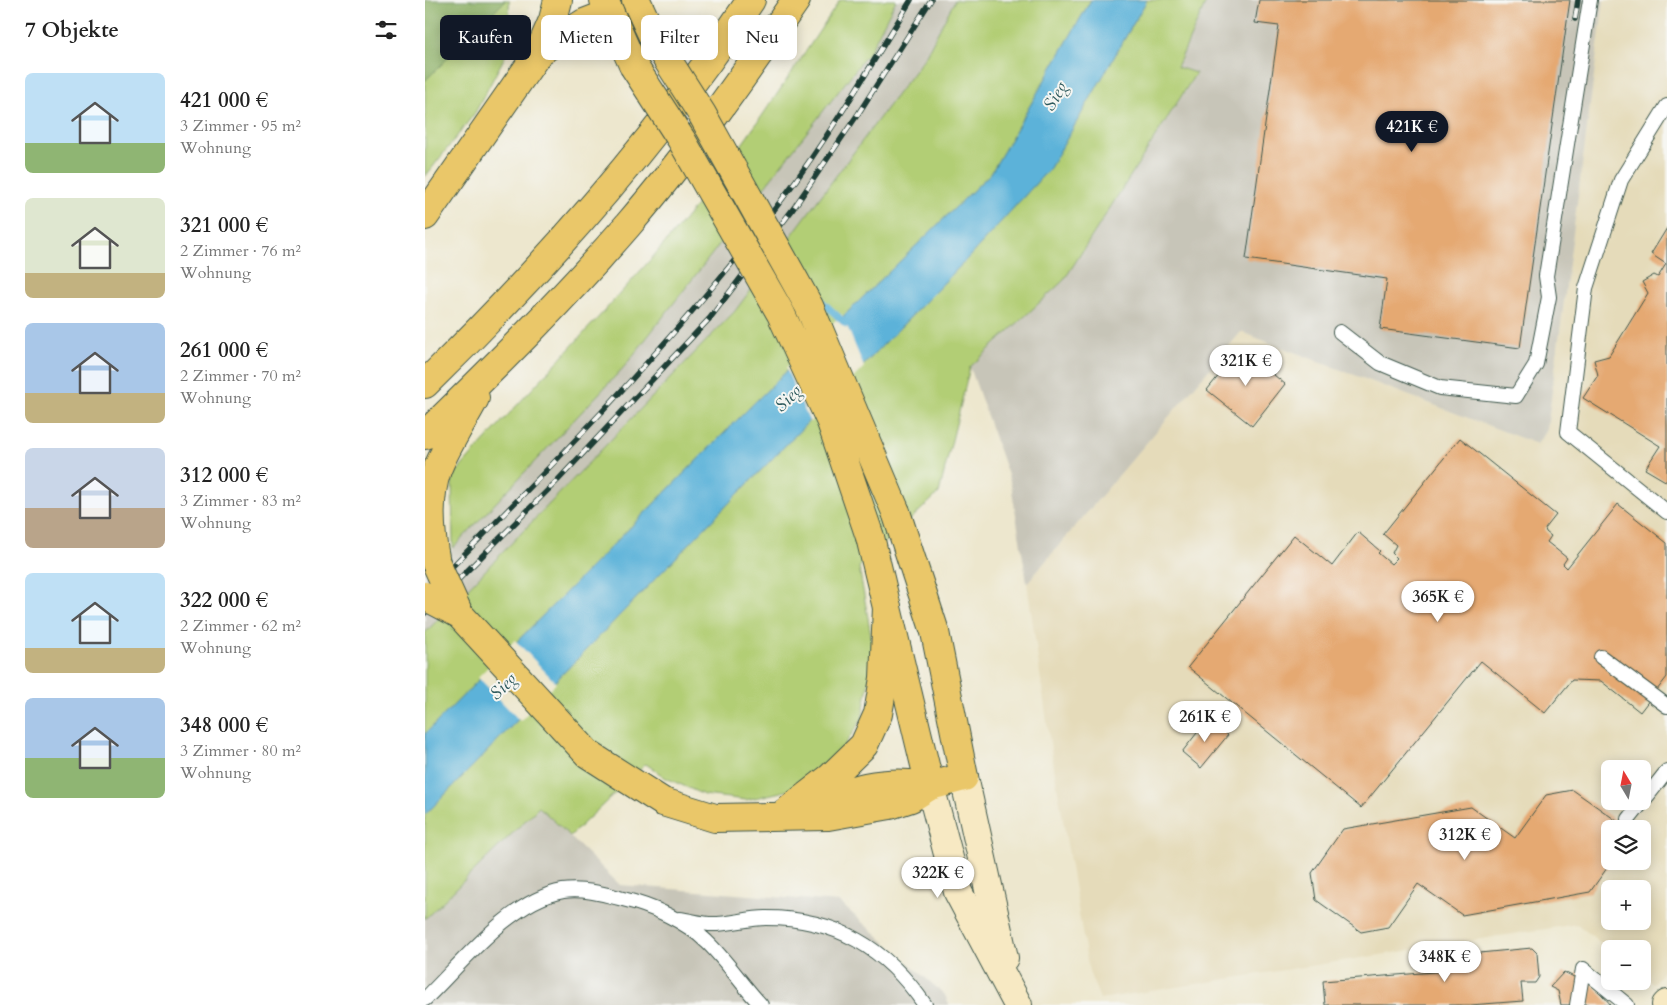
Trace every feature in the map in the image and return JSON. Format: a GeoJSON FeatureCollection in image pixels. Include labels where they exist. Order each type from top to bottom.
{"type":"FeatureCollection","features":[{"type":"Feature","properties":{"kind":"main road"},"geometry":{"type":"LineString","coordinates":[[425,216],[539,52],[553,20],[558,0]]}},
{"type":"Feature","properties":{"kind":"main road"},"geometry":{"type":"LineString","coordinates":[[636,0],[654,39],[701,114],[809,306],[896,512],[935,632],[1014,996]]}},
{"type":"Feature","properties":{"kind":"main road"},"geometry":{"type":"LineString","coordinates":[[425,384],[549,259],[603,197],[675,108],[751,0]]}},
{"type":"Feature","properties":{"kind":"main road"},"geometry":{"type":"LineString","coordinates":[[425,435],[488,374],[574,285],[634,217],[695,143],[796,0]]}},
{"type":"Feature","properties":{"kind":"main road"},"geometry":{"type":"LineString","coordinates":[[539,52],[614,4],[633,65],[681,139],[781,314],[831,422],[870,537],[930,786],[958,892],[1014,996]]}},
{"type":"Feature","properties":{"kind":"main road"},"geometry":{"type":"LineString","coordinates":[[488,374],[437,470],[429,532],[436,563],[459,614],[588,754],[663,802],[715,818],[781,816],[846,791],[877,783],[906,782],[930,786],[965,777]]}},
{"type":"Feature","properties":{"kind":"main road"},"geometry":{"type":"LineString","coordinates":[[425,596],[459,614]]}},
{"type":"Feature","properties":{"kind":"main road"},"geometry":{"type":"LineString","coordinates":[[781,816],[831,777],[864,745],[878,714],[884,678],[887,607]]}},
{"type":"Feature","properties":{"kind":"lane"},"geometry":{"type":"LineString","coordinates":[[1340,332],[1380,362],[1440,388],[1516,396],[1535,364],[1549,297],[1546,276],[1562,161],[1590,0]]}},
{"type":"Feature","properties":{"kind":"lane"},"geometry":{"type":"LineString","coordinates":[[1667,106],[1621,180],[1586,288],[1569,432],[1667,512]]}},
{"type":"Feature","properties":{"kind":"lane"},"geometry":{"type":"LineString","coordinates":[[1601,656],[1667,706]]}},
{"type":"Feature","properties":{"kind":"lane"},"geometry":{"type":"LineString","coordinates":[[1629,819],[1667,771]]}},
{"type":"Feature","properties":{"kind":"lane"},"geometry":{"type":"LineString","coordinates":[[425,999],[513,913],[537,898],[565,891],[591,891],[633,901],[673,918],[707,941],[761,1005]]}},
{"type":"Feature","properties":{"kind":"lane"},"geometry":{"type":"LineString","coordinates":[[673,918],[710,924],[765,918],[806,922],[840,930],[866,944],[892,966],[925,1005]]}},
{"type":"Feature","properties":{"kind":"lane"},"geometry":{"type":"LineString","coordinates":[[1577,1005],[1583,969],[1627,1005]]}},
{"type":"Feature","properties":{"kind":"shaded area"},"geometry":{"type":"Polygon","coordinates":[[[896,0],[955,0],[925,57],[735,311],[425,633],[425,577],[624,367],[870,51],[896,0]]]}},
{"type":"Feature","properties":{"kind":"shaded area"},"geometry":{"type":"Polygon","coordinates":[[[1207,0],[1604,0],[1547,429],[1537,444],[1241,332],[1027,583],[1011,484],[970,367],[1064,280],[1196,74],[1176,67],[1207,0]]]}},
{"type":"Feature","properties":{"kind":"shaded area"},"geometry":{"type":"Polygon","coordinates":[[[1604,0],[1667,0],[1667,965],[1654,984],[1651,982],[1651,940],[1601,940],[1601,943],[1577,924],[1100,999],[1089,972],[1051,750],[1027,583],[1241,332],[1537,444],[1547,429],[1604,0]]]}},
{"type":"Feature","properties":{"kind":"shaded area"},"geometry":{"type":"Polygon","coordinates":[[[539,807],[620,885],[839,902],[945,995],[949,1005],[425,1005],[425,918],[539,807]]]}},
{"type":"Feature","properties":{"kind":"green space"},"geometry":{"type":"Polygon","coordinates":[[[425,0],[506,0],[491,15],[440,15],[440,60],[446,60],[425,81],[425,0]]]}},
{"type":"Feature","properties":{"kind":"green space"},"geometry":{"type":"Polygon","coordinates":[[[506,0],[509,0],[510,15],[491,15],[506,0]]]}},
{"type":"Feature","properties":{"kind":"green space"},"geometry":{"type":"Polygon","coordinates":[[[840,0],[896,0],[870,51],[624,367],[453,548],[452,477],[677,229],[750,133],[840,0]]]}},
{"type":"Feature","properties":{"kind":"green space"},"geometry":{"type":"Polygon","coordinates":[[[955,0],[1091,0],[991,173],[757,400],[425,734],[425,633],[735,311],[925,57],[955,0]]]}},
{"type":"Feature","properties":{"kind":"green space"},"geometry":{"type":"Polygon","coordinates":[[[1147,0],[1207,0],[1177,67],[1196,73],[1064,280],[970,367],[939,493],[859,567],[874,652],[862,719],[833,762],[794,789],[746,800],[704,795],[666,778],[646,764],[570,836],[539,807],[425,919],[425,815],[966,260],[1050,168],[1147,0]]]}},
{"type":"Feature","properties":{"kind":"green space"},"geometry":{"type":"Polygon","coordinates":[[[446,60],[503,60],[475,113],[425,177],[425,81],[446,60]]]}},
{"type":"Feature","properties":{"kind":"water","name":"Sieg"},"geometry":{"type":"Polygon","coordinates":[[[1091,0],[1147,0],[1050,168],[966,260],[425,815],[425,734],[757,400],[991,173],[1091,0]]]}},
{"type":"Feature","properties":{"kind":"pier"},"geometry":{"type":"Polygon","coordinates":[[[842,314],[864,367],[810,423],[786,368],[842,314]]]}},
{"type":"Feature","properties":{"kind":"pier"},"geometry":{"type":"Polygon","coordinates":[[[515,640],[556,683],[520,721],[478,677],[515,640]]]}},
{"type":"Feature","properties":{"kind":"building"},"geometry":{"type":"Polygon","coordinates":[[[1259,0],[1570,0],[1520,348],[1380,329],[1387,279],[1246,259],[1279,26],[1255,23],[1259,0]]]}},
{"type":"Feature","properties":{"kind":"building"},"geometry":{"type":"Polygon","coordinates":[[[1667,228],[1667,482],[1645,469],[1660,446],[1583,398],[1598,375],[1594,360],[1609,356],[1648,293],[1642,282],[1654,275],[1658,277],[1666,264],[1651,254],[1667,228]]]}},
{"type":"Feature","properties":{"kind":"building"},"geometry":{"type":"Polygon","coordinates":[[[1241,348],[1285,384],[1252,426],[1207,390],[1241,348]]]}},
{"type":"Feature","properties":{"kind":"building"},"geometry":{"type":"Polygon","coordinates":[[[1460,438],[1556,515],[1545,529],[1551,536],[1547,542],[1567,558],[1563,564],[1567,568],[1618,504],[1667,543],[1667,677],[1640,712],[1601,681],[1572,680],[1545,713],[1481,661],[1361,808],[1188,667],[1294,535],[1332,566],[1358,532],[1380,551],[1378,553],[1391,564],[1397,558],[1392,553],[1396,545],[1383,534],[1460,438]]]}},
{"type":"Feature","properties":{"kind":"building"},"geometry":{"type":"Polygon","coordinates":[[[1208,719],[1228,735],[1201,768],[1182,752],[1208,719]]]}},
{"type":"Feature","properties":{"kind":"building"},"geometry":{"type":"Polygon","coordinates":[[[1573,790],[1616,820],[1601,820],[1601,870],[1606,870],[1590,892],[1462,915],[1418,884],[1388,927],[1361,932],[1316,900],[1312,873],[1343,829],[1471,807],[1515,838],[1546,795],[1573,790]]]}},
{"type":"Feature","properties":{"kind":"building"},"geometry":{"type":"Polygon","coordinates":[[[1532,948],[1537,953],[1539,977],[1535,983],[1521,983],[1523,1001],[1470,1005],[1325,1005],[1323,981],[1446,971],[1445,960],[1448,956],[1532,948]]]}},
{"type":"Feature","properties":{"kind":"building"},"geometry":{"type":"Polygon","coordinates":[[[1580,970],[1611,1005],[1561,1005],[1558,991],[1550,987],[1564,972],[1574,977],[1580,970]]]}},
{"type":"Feature","properties":{"kind":"waterway"},"geometry":{"type":"LineString","coordinates":[[816,296],[846,324]]}},
{"type":"Feature","properties":{"kind":"railway"},"geometry":{"type":"LineString","coordinates":[[425,594],[611,402],[656,353],[742,251],[817,150],[911,0]]}},
{"type":"Feature","properties":{"kind":"railway"},"geometry":{"type":"LineString","coordinates":[[425,613],[558,480],[710,318],[793,209],[858,114],[931,0]]}},
{"type":"Feature","properties":{"kind":"railway"},"geometry":{"type":"LineString","coordinates":[[1575,19],[1578,0]]}}]}
